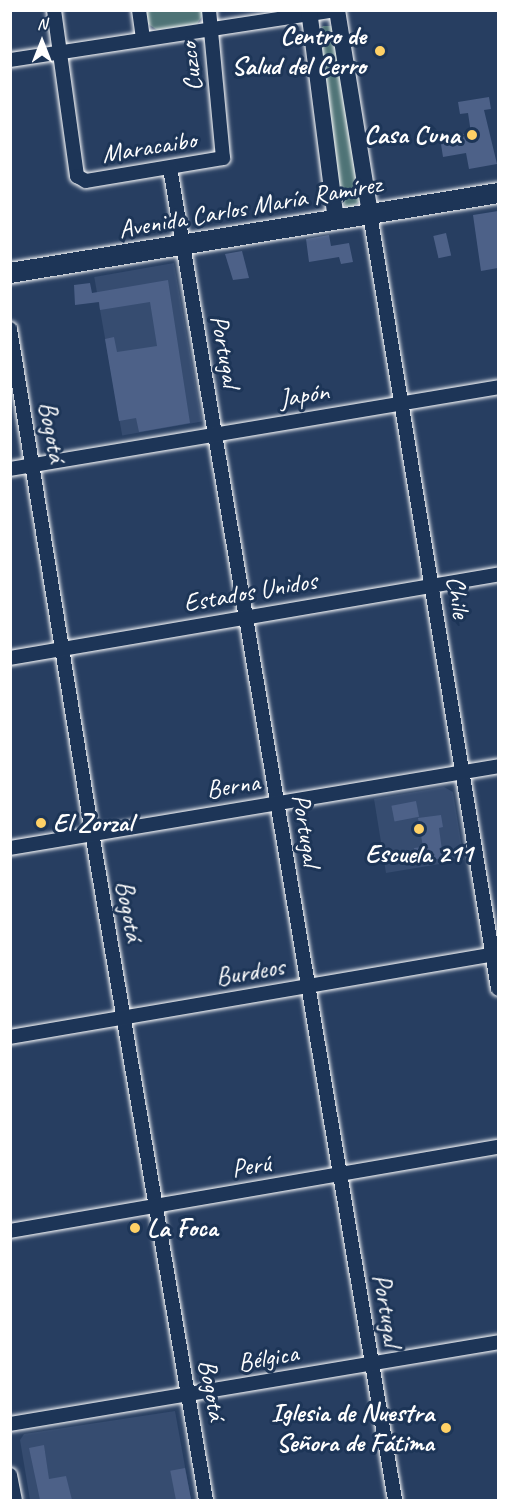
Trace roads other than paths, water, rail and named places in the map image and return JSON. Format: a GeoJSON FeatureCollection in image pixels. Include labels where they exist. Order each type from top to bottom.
{"type":"FeatureCollection","features":[{"type":"Feature","properties":{"kind":"main road","name":"Avenida Carlos María Ramírez"},"geometry":{"type":"LineString","coordinates":[[10,273],[498,193]]}},
{"type":"Feature","properties":{"kind":"street"},"geometry":{"type":"LineString","coordinates":[[54,10],[60,52]]}},
{"type":"Feature","properties":{"kind":"street"},"geometry":{"type":"LineString","coordinates":[[139,10],[143,38]]}},
{"type":"Feature","properties":{"kind":"street","name":"Cuzco"},"geometry":{"type":"LineString","coordinates":[[208,10],[226,153]]}},
{"type":"Feature","properties":{"kind":"street"},"geometry":{"type":"LineString","coordinates":[[10,60],[336,10],[370,214]]}},
{"type":"Feature","properties":{"kind":"street"},"geometry":{"type":"LineString","coordinates":[[309,13],[336,220]]}},
{"type":"Feature","properties":{"kind":"street","name":"Maracaibo"},"geometry":{"type":"LineString","coordinates":[[60,52],[77,176],[86,181],[218,160],[226,153]]}},
{"type":"Feature","properties":{"kind":"street","name":"Portugal"},"geometry":{"type":"LineString","coordinates":[[170,168],[371,1364],[396,1500]]}},
{"type":"Feature","properties":{"kind":"street","name":"Chile"},"geometry":{"type":"LineString","coordinates":[[370,214],[431,586],[496,955],[498,988]]}},
{"type":"Feature","properties":{"kind":"street","name":"Bogotá"},"geometry":{"type":"LineString","coordinates":[[10,330],[64,648],[92,833],[206,1500]]}},
{"type":"Feature","properties":{"kind":"street","name":"Japón"},"geometry":{"type":"LineString","coordinates":[[10,468],[498,387]]}},
{"type":"Feature","properties":{"kind":"street","name":"Estados Unidos"},"geometry":{"type":"LineString","coordinates":[[10,658],[246,616],[498,575]]}},
{"type":"Feature","properties":{"kind":"street","name":"Berna"},"geometry":{"type":"LineString","coordinates":[[10,848],[498,766]]}},
{"type":"Feature","properties":{"kind":"street","name":"Burdeos"},"geometry":{"type":"LineString","coordinates":[[10,1037],[496,955]]}},
{"type":"Feature","properties":{"kind":"street","name":"Perú"},"geometry":{"type":"LineString","coordinates":[[10,1231],[498,1147]]}},
{"type":"Feature","properties":{"kind":"street","name":"Bélgica"},"geometry":{"type":"LineString","coordinates":[[10,1424],[189,1396],[498,1342]]}},
{"type":"Feature","properties":{"kind":"street"},"geometry":{"type":"LineString","coordinates":[[10,1475],[15,1500]]}},
{"type":"Feature","properties":{"kind":"place","name":"Centro de Salud del Cerro"},"geometry":{"type":"Point","coordinates":[380,51]}},
{"type":"Feature","properties":{"kind":"place","name":"Casa Cuna"},"geometry":{"type":"Point","coordinates":[472,135]}},
{"type":"Feature","properties":{"kind":"place","name":"El Zorzal"},"geometry":{"type":"Point","coordinates":[41,823]}},
{"type":"Feature","properties":{"kind":"place","name":"Escuela 211"},"geometry":{"type":"Point","coordinates":[419,829]}},
{"type":"Feature","properties":{"kind":"place","name":"La Foca"},"geometry":{"type":"Point","coordinates":[135,1228]}},
{"type":"Feature","properties":{"kind":"place","name":"Iglesia de Nuestra Señora de Fátima"},"geometry":{"type":"Point","coordinates":[446,1428]}}]}
